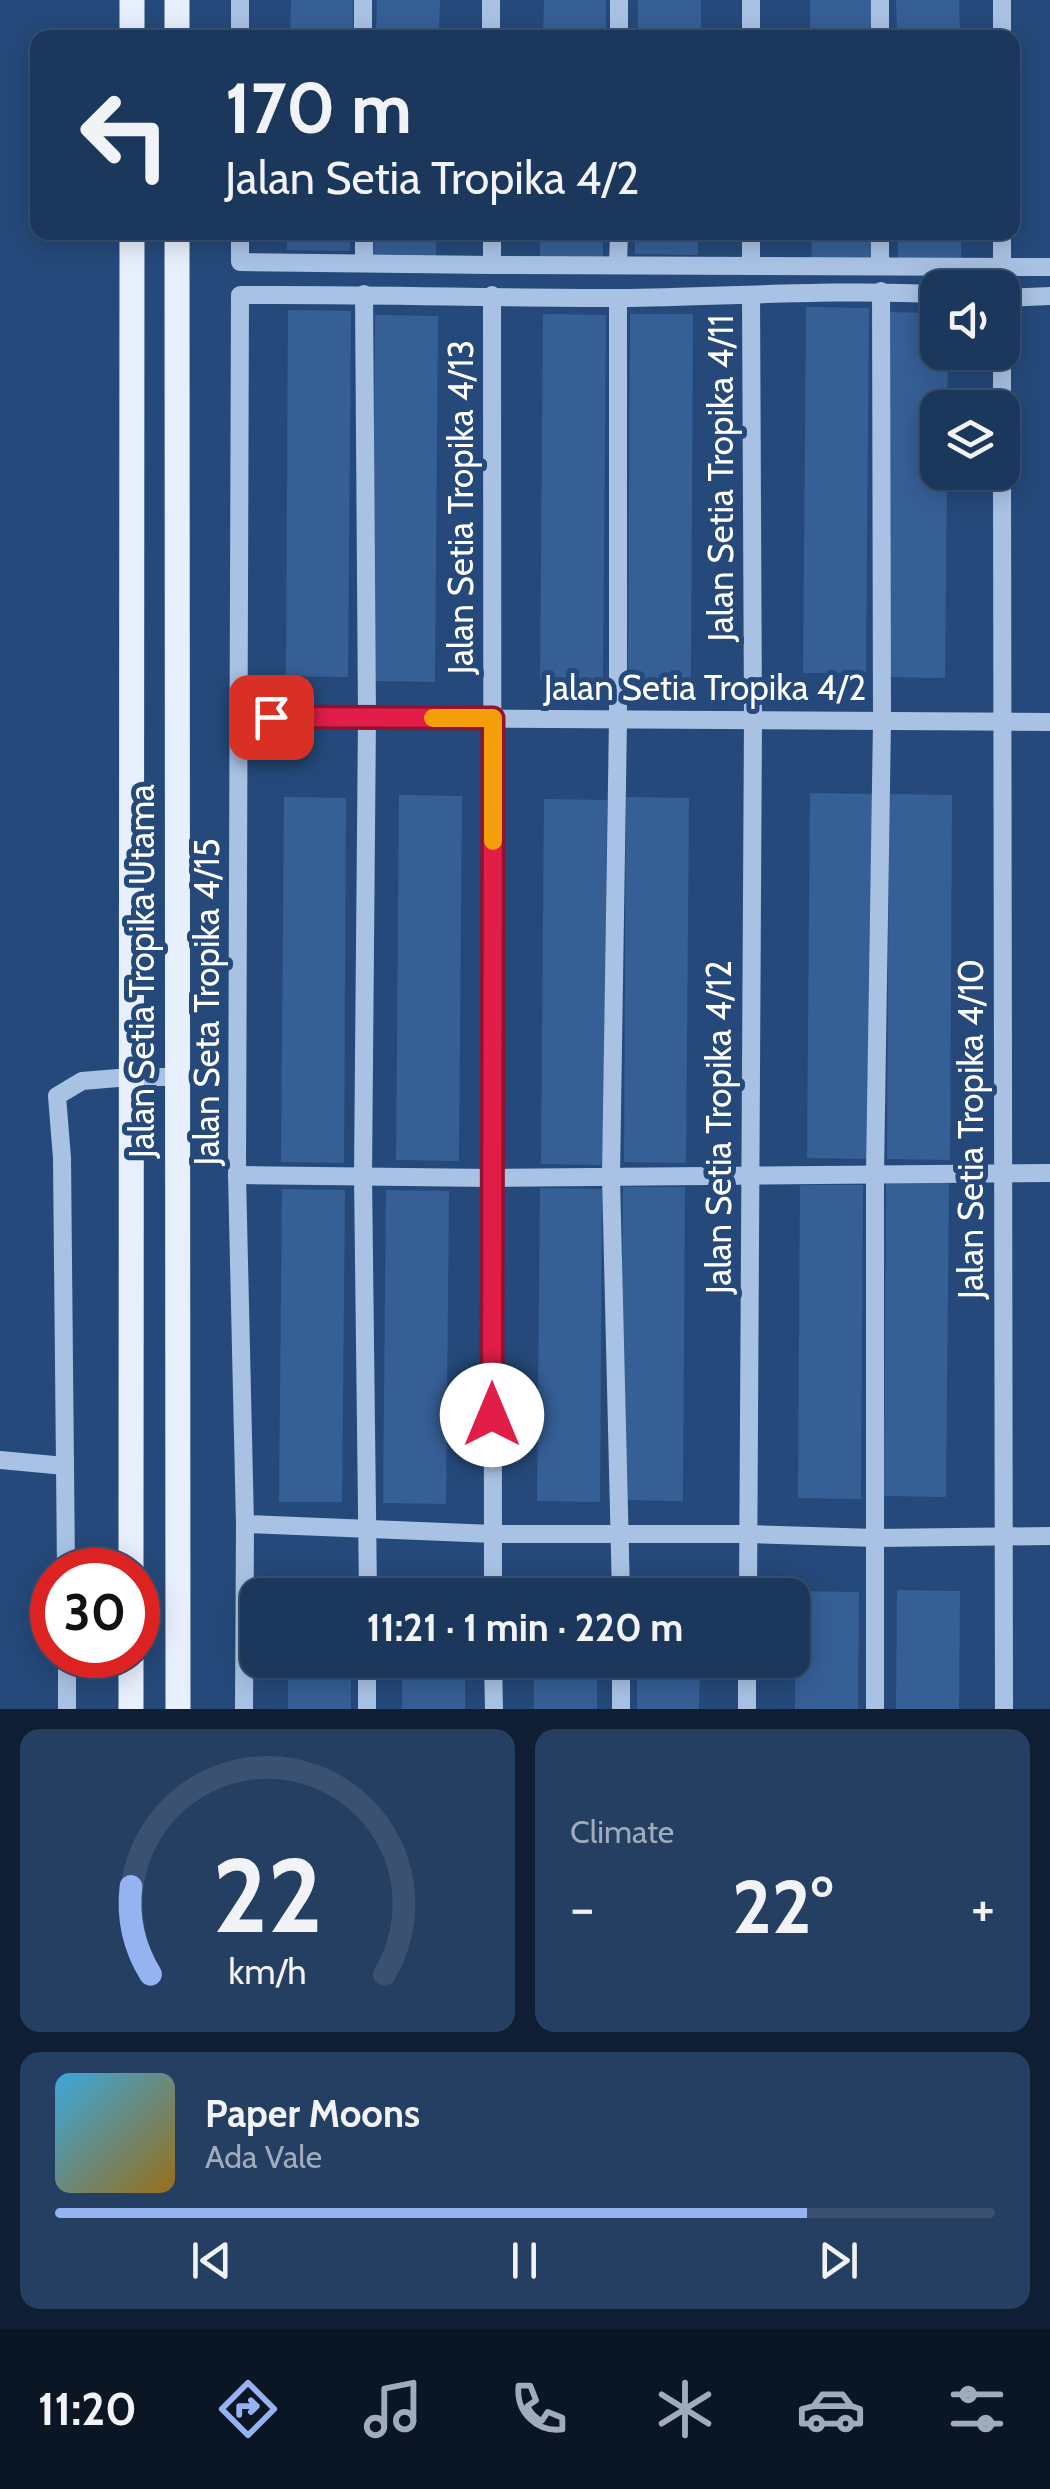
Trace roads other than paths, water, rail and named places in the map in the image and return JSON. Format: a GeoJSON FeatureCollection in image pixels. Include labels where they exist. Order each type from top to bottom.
{"type":"FeatureCollection","features":[{"type":"Feature","properties":{"kind":"main road"},"geometry":{"type":"LineString","coordinates":[[132,0],[132,30]]}},
{"type":"Feature","properties":{"kind":"main road"},"geometry":{"type":"LineString","coordinates":[[177,0],[177,30]]}},
{"type":"Feature","properties":{"kind":"main road","name":"Jalan Setia Tropika Utama"},"geometry":{"type":"LineString","coordinates":[[131,1548],[132,240]]}},
{"type":"Feature","properties":{"kind":"main road","name":"Jalan Setia Tropika Utama"},"geometry":{"type":"LineString","coordinates":[[177,240],[178,1709]]}},
{"type":"Feature","properties":{"kind":"main road"},"geometry":{"type":"LineString","coordinates":[[131,1678],[131,1709]]}},
{"type":"Feature","properties":{"kind":"street"},"geometry":{"type":"LineString","coordinates":[[240,0],[240,30]]}},
{"type":"Feature","properties":{"kind":"street"},"geometry":{"type":"LineString","coordinates":[[363,0],[363,30]]}},
{"type":"Feature","properties":{"kind":"street"},"geometry":{"type":"LineString","coordinates":[[491,0],[491,30]]}},
{"type":"Feature","properties":{"kind":"street"},"geometry":{"type":"LineString","coordinates":[[619,0],[619,30]]}},
{"type":"Feature","properties":{"kind":"street"},"geometry":{"type":"LineString","coordinates":[[751,0],[751,30]]}},
{"type":"Feature","properties":{"kind":"street"},"geometry":{"type":"LineString","coordinates":[[880,0],[880,30]]}},
{"type":"Feature","properties":{"kind":"street"},"geometry":{"type":"LineString","coordinates":[[1002,0],[1002,30]]}},
{"type":"Feature","properties":{"kind":"street"},"geometry":{"type":"LineString","coordinates":[[240,240],[240,262],[1050,267]]}},
{"type":"Feature","properties":{"kind":"street"},"geometry":{"type":"LineString","coordinates":[[364,240],[364,264]]}},
{"type":"Feature","properties":{"kind":"street"},"geometry":{"type":"LineString","coordinates":[[492,240],[492,265]]}},
{"type":"Feature","properties":{"kind":"street"},"geometry":{"type":"LineString","coordinates":[[618,240],[618,265]]}},
{"type":"Feature","properties":{"kind":"street"},"geometry":{"type":"LineString","coordinates":[[751,240],[751,266]]}},
{"type":"Feature","properties":{"kind":"street"},"geometry":{"type":"LineString","coordinates":[[880,240],[880,266]]}},
{"type":"Feature","properties":{"kind":"street"},"geometry":{"type":"LineString","coordinates":[[1002,240],[1002,266]]}},
{"type":"Feature","properties":{"kind":"street"},"geometry":{"type":"LineString","coordinates":[[875,1709],[875,1174],[882,721],[880,292]]}},
{"type":"Feature","properties":{"kind":"street"},"geometry":{"type":"LineString","coordinates":[[368,1578],[363,1175],[364,294],[618,298],[920,293]]}},
{"type":"Feature","properties":{"kind":"street","name":"Jalan Seta Tropika 4/15"},"geometry":{"type":"LineString","coordinates":[[244,1709],[245,1524],[237,1175],[240,295],[364,294]]}},
{"type":"Feature","properties":{"kind":"street","name":"Jalan Setia Tropika 4/13"},"geometry":{"type":"LineString","coordinates":[[492,295],[493,1578]]}},
{"type":"Feature","properties":{"kind":"street","name":"Jalan Setia Tropika 4/11"},"geometry":{"type":"LineString","coordinates":[[751,295],[753,720]]}},
{"type":"Feature","properties":{"kind":"street"},"geometry":{"type":"LineString","coordinates":[[1020,297],[1050,296]]}},
{"type":"Feature","properties":{"kind":"street"},"geometry":{"type":"LineString","coordinates":[[618,298],[618,719],[611,1177],[621,1578]]}},
{"type":"Feature","properties":{"kind":"street","name":"Jalan Setia Tropika 4/10"},"geometry":{"type":"LineString","coordinates":[[1002,490],[1004,1709]]}},
{"type":"Feature","properties":{"kind":"street","name":"Jalan Setia Tropika 4/2"},"geometry":{"type":"LineString","coordinates":[[240,717],[1050,722]]}},
{"type":"Feature","properties":{"kind":"street","name":"Jalan Setia Tropika 4/12"},"geometry":{"type":"LineString","coordinates":[[748,1578],[753,720]]}},
{"type":"Feature","properties":{"kind":"street"},"geometry":{"type":"LineString","coordinates":[[66,1548],[58,1096],[82,1081],[176,1077]]}},
{"type":"Feature","properties":{"kind":"street"},"geometry":{"type":"LineString","coordinates":[[237,1175],[492,1178],[1050,1173]]}},
{"type":"Feature","properties":{"kind":"street"},"geometry":{"type":"LineString","coordinates":[[0,1460],[65,1466]]}},
{"type":"Feature","properties":{"kind":"street"},"geometry":{"type":"LineString","coordinates":[[245,1524],[493,1534],[1050,1536]]}},
{"type":"Feature","properties":{"kind":"street"},"geometry":{"type":"LineString","coordinates":[[67,1678],[67,1709]]}},
{"type":"Feature","properties":{"kind":"street"},"geometry":{"type":"LineString","coordinates":[[367,1678],[367,1709]]}},
{"type":"Feature","properties":{"kind":"street"},"geometry":{"type":"LineString","coordinates":[[493,1678],[494,1709]]}},
{"type":"Feature","properties":{"kind":"street"},"geometry":{"type":"LineString","coordinates":[[620,1709],[621,1678]]}},
{"type":"Feature","properties":{"kind":"street"},"geometry":{"type":"LineString","coordinates":[[746,1709],[747,1678]]}}]}
